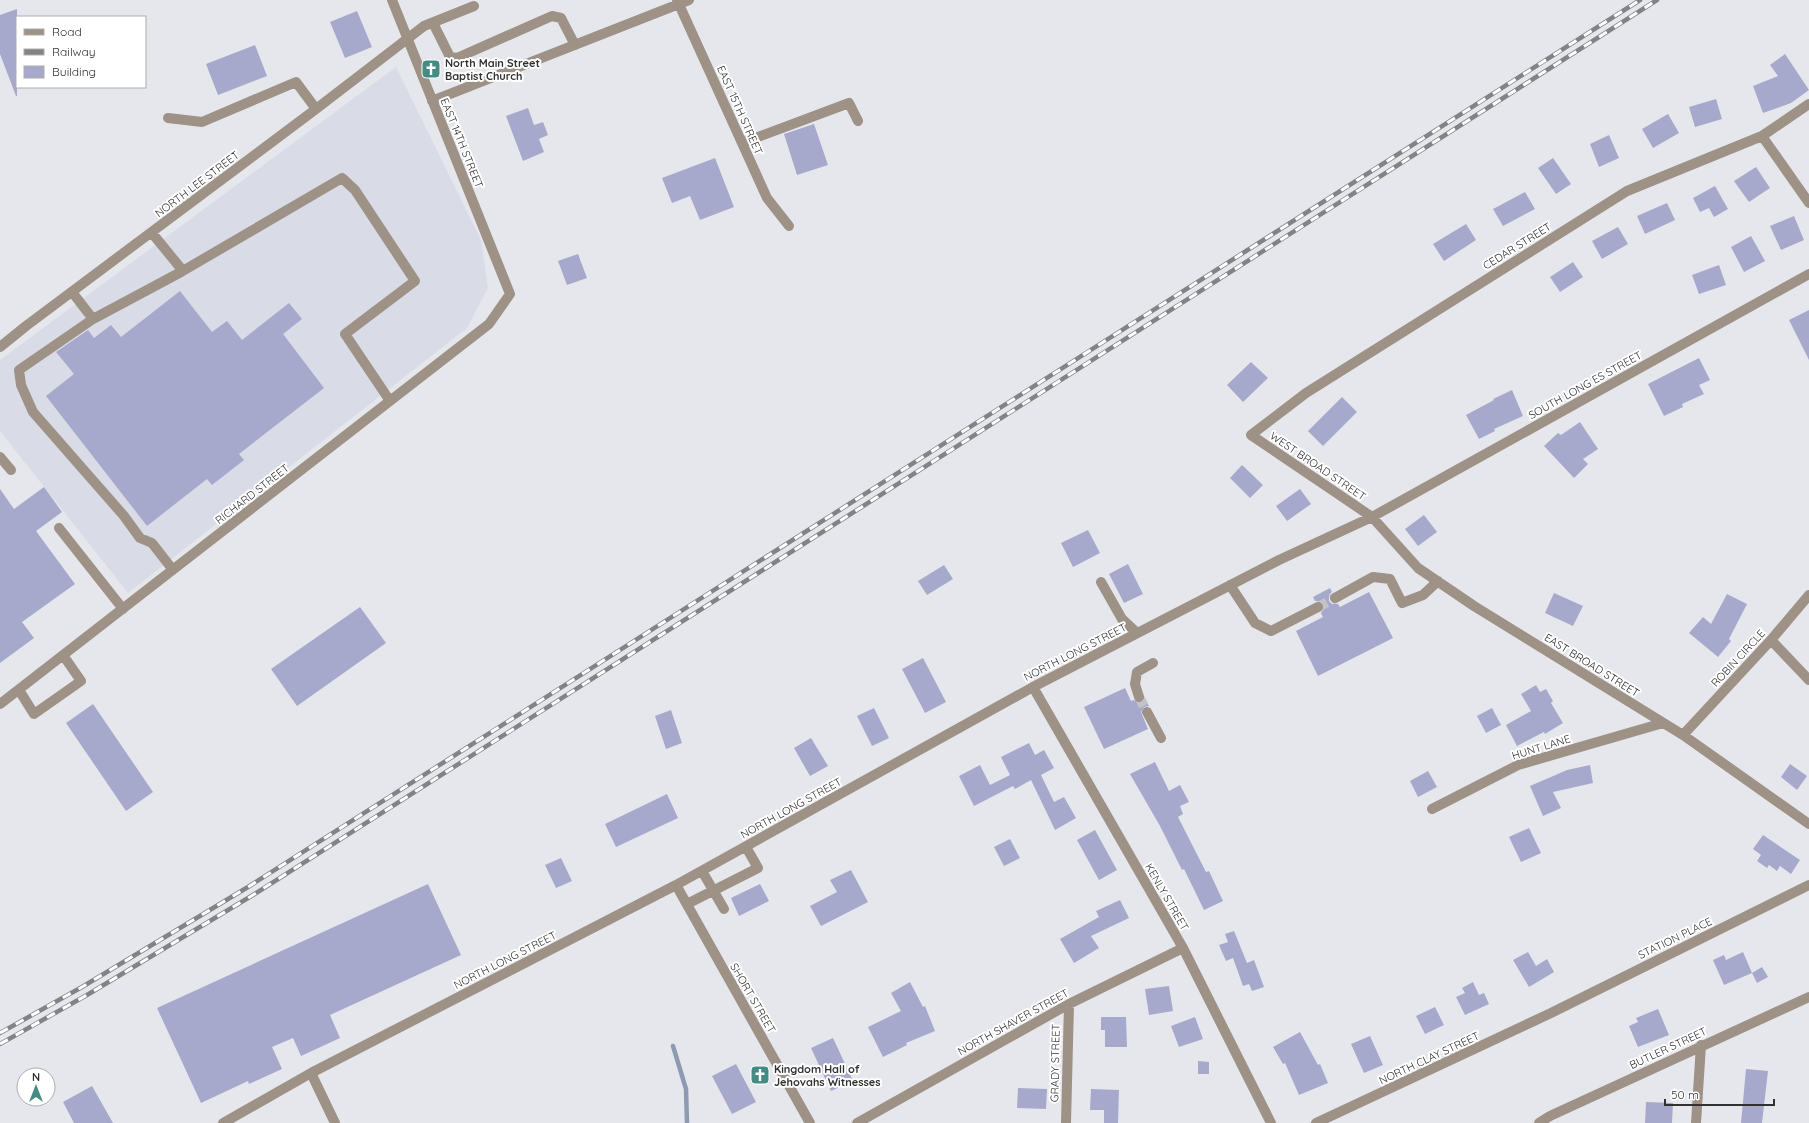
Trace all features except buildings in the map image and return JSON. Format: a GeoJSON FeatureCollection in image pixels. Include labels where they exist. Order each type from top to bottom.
{"type":"FeatureCollection","features":[{"type":"Feature","properties":{"kind":"street","name":"EAST 14TH STREET"},"geometry":{"type":"LineString","coordinates":[[392,0],[409,39],[432,101],[510,294]]}},
{"type":"Feature","properties":{"kind":"street"},"geometry":{"type":"LineString","coordinates":[[432,101],[575,45],[678,2],[689,0]]}},
{"type":"Feature","properties":{"kind":"street","name":"EAST 15TH STREET"},"geometry":{"type":"LineString","coordinates":[[678,2],[767,198],[789,226]]}},
{"type":"Feature","properties":{"kind":"street","name":"NORTH LEE STREET"},"geometry":{"type":"LineString","coordinates":[[0,347],[409,39],[424,26],[474,6]]}},
{"type":"Feature","properties":{"kind":"street"},"geometry":{"type":"LineString","coordinates":[[433,23],[450,57],[457,58],[552,16],[561,18],[575,45]]}},
{"type":"Feature","properties":{"kind":"street"},"geometry":{"type":"LineString","coordinates":[[168,118],[202,122],[296,82],[316,109]]}},
{"type":"Feature","properties":{"kind":"street"},"geometry":{"type":"LineString","coordinates":[[742,143],[849,103],[858,121]]}},
{"type":"Feature","properties":{"kind":"street","name":"CEDAR STREET"},"geometry":{"type":"LineString","coordinates":[[1252,435],[1306,393],[1627,191],[1762,136],[1809,104]]}},
{"type":"Feature","properties":{"kind":"street"},"geometry":{"type":"LineString","coordinates":[[1762,136],[1809,203]]}},
{"type":"Feature","properties":{"kind":"street"},"geometry":{"type":"LineString","coordinates":[[173,570],[152,543],[140,538],[124,516],[33,412],[21,385],[19,370],[93,319],[183,271],[342,178],[355,190],[415,281],[345,334],[390,401]]}},
{"type":"Feature","properties":{"kind":"street"},"geometry":{"type":"LineString","coordinates":[[152,233],[183,271]]}},
{"type":"Feature","properties":{"kind":"street","name":"SOUTH LONG ES STREET"},"geometry":{"type":"LineString","coordinates":[[1372,517],[1809,274]]}},
{"type":"Feature","properties":{"kind":"street"},"geometry":{"type":"LineString","coordinates":[[72,292],[93,319]]}},
{"type":"Feature","properties":{"kind":"street","name":"RICHARD STREET"},"geometry":{"type":"LineString","coordinates":[[0,704],[489,324],[510,294]]}},
{"type":"Feature","properties":{"kind":"street","name":"WEST BROAD STREET"},"geometry":{"type":"LineString","coordinates":[[1252,435],[1372,517]]}},
{"type":"Feature","properties":{"kind":"street"},"geometry":{"type":"LineString","coordinates":[[0,457],[11,470]]}},
{"type":"Feature","properties":{"kind":"street","name":"EAST BROAD STREET"},"geometry":{"type":"LineString","coordinates":[[1372,517],[1418,568],[1683,735],[1809,824]]}},
{"type":"Feature","properties":{"kind":"street","name":"NORTH LONG STREET"},"geometry":{"type":"LineString","coordinates":[[223,1123],[311,1073],[676,885],[1033,687],[1230,585],[1372,517]]}},
{"type":"Feature","properties":{"kind":"street"},"geometry":{"type":"LineString","coordinates":[[59,528],[123,609]]}},
{"type":"Feature","properties":{"kind":"street"},"geometry":{"type":"LineString","coordinates":[[1335,598],[1373,577],[1390,580],[1402,603],[1423,595],[1438,581]]}},
{"type":"Feature","properties":{"kind":"street"},"geometry":{"type":"LineString","coordinates":[[1101,582],[1122,619],[1137,633]]}},
{"type":"Feature","properties":{"kind":"street"},"geometry":{"type":"LineString","coordinates":[[1230,585],[1255,623],[1271,631],[1318,607]]}},
{"type":"Feature","properties":{"kind":"street","name":"ROBIN CIRCLE"},"geometry":{"type":"LineString","coordinates":[[1683,735],[1772,640],[1809,595]]}},
{"type":"Feature","properties":{"kind":"street"},"geometry":{"type":"LineString","coordinates":[[1772,640],[1809,680]]}},
{"type":"Feature","properties":{"kind":"street"},"geometry":{"type":"LineString","coordinates":[[19,690],[34,714],[81,681],[63,655]]}},
{"type":"Feature","properties":{"kind":"street"},"geometry":{"type":"LineString","coordinates":[[1139,697],[1135,684],[1137,672],[1153,663]]}},
{"type":"Feature","properties":{"kind":"street","name":"KENLY STREET"},"geometry":{"type":"LineString","coordinates":[[1033,687],[1183,948],[1271,1123]]}},
{"type":"Feature","properties":{"kind":"street"},"geometry":{"type":"LineString","coordinates":[[1147,712],[1161,738]]}},
{"type":"Feature","properties":{"kind":"street","name":"HUNT LANE"},"geometry":{"type":"LineString","coordinates":[[1432,809],[1518,766],[1663,723]]}},
{"type":"Feature","properties":{"kind":"street"},"geometry":{"type":"LineString","coordinates":[[686,904],[758,868],[746,847]]}},
{"type":"Feature","properties":{"kind":"street"},"geometry":{"type":"LineString","coordinates":[[702,871],[724,910]]}},
{"type":"Feature","properties":{"kind":"street","name":"SHORT STREET"},"geometry":{"type":"LineString","coordinates":[[676,885],[810,1123]]}},
{"type":"Feature","properties":{"kind":"street","name":"STATION PLACE"},"geometry":{"type":"LineString","coordinates":[[1551,1013],[1809,885]]}},
{"type":"Feature","properties":{"kind":"street","name":"NORTH SHAVER STREET"},"geometry":{"type":"LineString","coordinates":[[857,1123],[1068,1004],[1183,948]]}},
{"type":"Feature","properties":{"kind":"street","name":"BUTLER STREET"},"geometry":{"type":"LineString","coordinates":[[1539,1123],[1550,1116],[1701,1045],[1809,997]]}},
{"type":"Feature","properties":{"kind":"street","name":"GRADY STREET"},"geometry":{"type":"LineString","coordinates":[[1066,1123],[1068,1004]]}},
{"type":"Feature","properties":{"kind":"street","name":"NORTH CLAY STREET"},"geometry":{"type":"LineString","coordinates":[[1316,1123],[1551,1013]]}},
{"type":"Feature","properties":{"kind":"street"},"geometry":{"type":"LineString","coordinates":[[1696,1123],[1701,1045]]}},
{"type":"Feature","properties":{"kind":"street"},"geometry":{"type":"LineString","coordinates":[[311,1073],[335,1123]]}},
{"type":"Feature","properties":{"kind":"shaded area"},"geometry":{"type":"Polygon","coordinates":[[[396,67],[481,240],[488,288],[467,328],[128,593],[0,431],[0,360],[396,67]]]}},
{"type":"Feature","properties":{"kind":"waterway"},"geometry":{"type":"LineString","coordinates":[[673,1046],[686,1089],[687,1123]]}},
{"type":"Feature","properties":{"kind":"tunnel"},"geometry":{"type":"LineString","coordinates":[[1318,607],[1335,598]]}},
{"type":"Feature","properties":{"kind":"tunnel"},"geometry":{"type":"LineString","coordinates":[[1139,697],[1147,712]]}},
{"type":"Feature","properties":{"kind":"railway"},"geometry":{"type":"LineString","coordinates":[[0,1033],[82,987],[248,887],[1640,0]]}},
{"type":"Feature","properties":{"kind":"railway"},"geometry":{"type":"LineString","coordinates":[[0,1044],[87,995],[253,895],[1657,0]]}},
{"type":"Feature","properties":{"kind":"place","name":"North Main Street Baptist Church"},"geometry":{"type":"Point","coordinates":[431,69]}},
{"type":"Feature","properties":{"kind":"place","name":"Kingdom Hall of Jehovahs Witnesses"},"geometry":{"type":"Point","coordinates":[760,1075]}}]}
